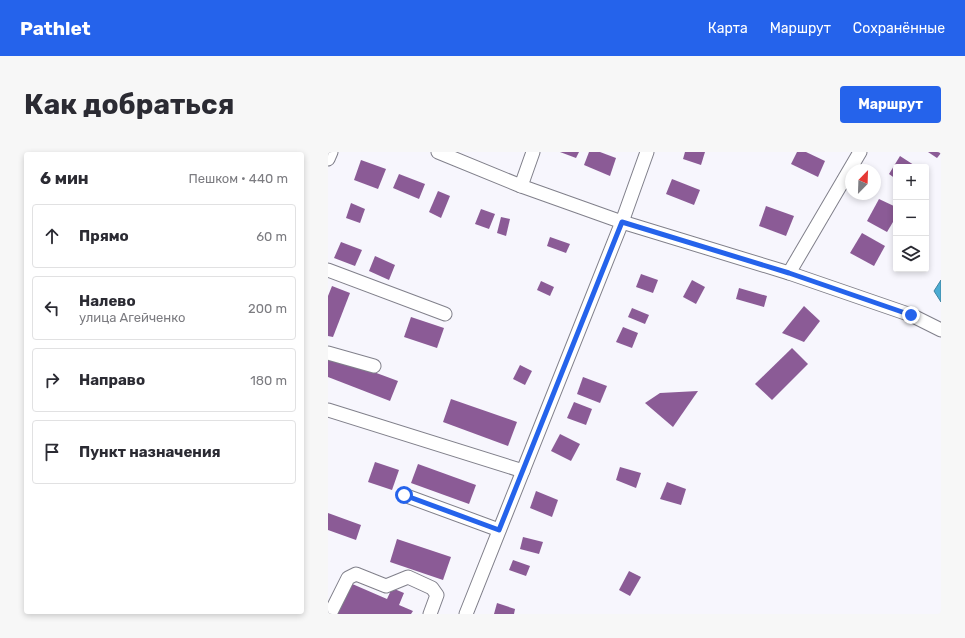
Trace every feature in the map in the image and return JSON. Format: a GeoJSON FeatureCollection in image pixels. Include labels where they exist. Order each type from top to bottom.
{"type":"FeatureCollection","features":[{"type":"Feature","properties":{"kind":"street"},"geometry":{"type":"LineString","coordinates":[[328,159],[331,152]]}},
{"type":"Feature","properties":{"kind":"street"},"geometry":{"type":"LineString","coordinates":[[438,152],[521,186],[622,222],[789,273],[911,315],[941,330]]}},
{"type":"Feature","properties":{"kind":"street"},"geometry":{"type":"LineString","coordinates":[[521,186],[533,152]]}},
{"type":"Feature","properties":{"kind":"street"},"geometry":{"type":"LineString","coordinates":[[466,614],[622,222],[647,152]]}},
{"type":"Feature","properties":{"kind":"street"},"geometry":{"type":"LineString","coordinates":[[789,273],[860,152]]}},
{"type":"Feature","properties":{"kind":"street"},"geometry":{"type":"LineString","coordinates":[[328,270],[445,314]]}},
{"type":"Feature","properties":{"kind":"street"},"geometry":{"type":"LineString","coordinates":[[328,353],[374,366]]}},
{"type":"Feature","properties":{"kind":"street"},"geometry":{"type":"LineString","coordinates":[[328,410],[523,471]]}},
{"type":"Feature","properties":{"kind":"street"},"geometry":{"type":"LineString","coordinates":[[404,495],[499,530]]}},
{"type":"Feature","properties":{"kind":"street"},"geometry":{"type":"LineString","coordinates":[[330,614],[348,578],[356,574],[386,586],[408,578],[432,588],[437,595],[430,614]]}},
{"type":"Feature","properties":{"kind":"water"},"geometry":{"type":"Polygon","coordinates":[[[941,280],[941,302],[934,291],[941,280]]]}},
{"type":"Feature","properties":{"kind":"building"},"geometry":{"type":"Polygon","coordinates":[[[560,152],[579,152],[576,158],[560,152]]]}},
{"type":"Feature","properties":{"kind":"building"},"geometry":{"type":"Polygon","coordinates":[[[589,152],[600,152],[616,158],[610,176],[584,165],[589,152]]]}},
{"type":"Feature","properties":{"kind":"building"},"geometry":{"type":"Polygon","coordinates":[[[685,152],[705,152],[701,165],[683,159],[685,152]]]}},
{"type":"Feature","properties":{"kind":"building"},"geometry":{"type":"Polygon","coordinates":[[[797,152],[806,152],[825,161],[818,177],[791,164],[797,152]]]}},
{"type":"Feature","properties":{"kind":"building"},"geometry":{"type":"Polygon","coordinates":[[[928,152],[941,152],[941,153],[937,158],[928,152]]]}},
{"type":"Feature","properties":{"kind":"building"},"geometry":{"type":"Polygon","coordinates":[[[900,156],[912,164],[895,164],[900,156]]]}},
{"type":"Feature","properties":{"kind":"building"},"geometry":{"type":"Polygon","coordinates":[[[361,160],[386,169],[378,189],[354,180],[361,160]]]}},
{"type":"Feature","properties":{"kind":"building"},"geometry":{"type":"Polygon","coordinates":[[[893,167],[893,177],[889,174],[893,167]]]}},
{"type":"Feature","properties":{"kind":"building"},"geometry":{"type":"Polygon","coordinates":[[[399,174],[425,184],[419,199],[393,188],[399,174]]]}},
{"type":"Feature","properties":{"kind":"building"},"geometry":{"type":"Polygon","coordinates":[[[672,179],[700,190],[694,205],[666,194],[672,179]]]}},
{"type":"Feature","properties":{"kind":"building"},"geometry":{"type":"Polygon","coordinates":[[[438,191],[450,196],[441,218],[429,212],[438,191]]]}},
{"type":"Feature","properties":{"kind":"building"},"geometry":{"type":"Polygon","coordinates":[[[878,200],[893,206],[893,222],[887,232],[867,221],[878,200]]]}},
{"type":"Feature","properties":{"kind":"building"},"geometry":{"type":"Polygon","coordinates":[[[351,203],[365,209],[360,223],[346,218],[351,203]]]}},
{"type":"Feature","properties":{"kind":"building"},"geometry":{"type":"Polygon","coordinates":[[[766,206],[794,216],[786,236],[759,226],[766,206]]]}},
{"type":"Feature","properties":{"kind":"building"},"geometry":{"type":"Polygon","coordinates":[[[481,209],[495,214],[489,229],[475,224],[481,209]]]}},
{"type":"Feature","properties":{"kind":"building"},"geometry":{"type":"Polygon","coordinates":[[[501,217],[510,219],[506,236],[497,233],[501,217]]]}},
{"type":"Feature","properties":{"kind":"building"},"geometry":{"type":"Polygon","coordinates":[[[862,233],[885,246],[874,266],[850,253],[862,233]]]}},
{"type":"Feature","properties":{"kind":"building"},"geometry":{"type":"Polygon","coordinates":[[[550,237],[570,244],[566,253],[547,246],[550,237]]]}},
{"type":"Feature","properties":{"kind":"building"},"geometry":{"type":"Polygon","coordinates":[[[341,242],[362,250],[355,266],[334,258],[341,242]]]}},
{"type":"Feature","properties":{"kind":"building"},"geometry":{"type":"Polygon","coordinates":[[[375,256],[395,265],[389,280],[369,271],[375,256]]]}},
{"type":"Feature","properties":{"kind":"building"},"geometry":{"type":"Polygon","coordinates":[[[641,274],[658,280],[653,293],[636,287],[641,274]]]}},
{"type":"Feature","properties":{"kind":"building"},"geometry":{"type":"Polygon","coordinates":[[[692,280],[705,287],[696,304],[683,297],[692,280]]]}},
{"type":"Feature","properties":{"kind":"building"},"geometry":{"type":"Polygon","coordinates":[[[541,281],[554,287],[550,296],[537,290],[541,281]]]}},
{"type":"Feature","properties":{"kind":"building"},"geometry":{"type":"Polygon","coordinates":[[[332,286],[350,293],[333,337],[328,336],[328,296],[332,286]]]}},
{"type":"Feature","properties":{"kind":"building"},"geometry":{"type":"Polygon","coordinates":[[[739,288],[767,296],[764,307],[736,299],[739,288]]]}},
{"type":"Feature","properties":{"kind":"building"},"geometry":{"type":"Polygon","coordinates":[[[804,306],[820,321],[804,342],[782,333],[804,306]]]}},
{"type":"Feature","properties":{"kind":"building"},"geometry":{"type":"Polygon","coordinates":[[[632,308],[649,315],[645,324],[628,317],[632,308]]]}},
{"type":"Feature","properties":{"kind":"building"},"geometry":{"type":"Polygon","coordinates":[[[411,317],[444,328],[437,348],[404,337],[411,317]]]}},
{"type":"Feature","properties":{"kind":"building"},"geometry":{"type":"Polygon","coordinates":[[[623,327],[638,333],[632,348],[616,342],[623,327]]]}},
{"type":"Feature","properties":{"kind":"building"},"geometry":{"type":"Polygon","coordinates":[[[792,348],[808,364],[772,400],[755,384],[792,348]]]}},
{"type":"Feature","properties":{"kind":"building"},"geometry":{"type":"Polygon","coordinates":[[[328,355],[398,381],[390,401],[328,377],[328,355]]]}},
{"type":"Feature","properties":{"kind":"building"},"geometry":{"type":"Polygon","coordinates":[[[520,365],[532,371],[525,385],[513,379],[520,365]]]}},
{"type":"Feature","properties":{"kind":"building"},"geometry":{"type":"Polygon","coordinates":[[[583,377],[607,386],[600,403],[577,394],[583,377]]]}},
{"type":"Feature","properties":{"kind":"building"},"geometry":{"type":"Polygon","coordinates":[[[698,391],[673,427],[645,403],[660,393],[698,391]]]}},
{"type":"Feature","properties":{"kind":"building"},"geometry":{"type":"Polygon","coordinates":[[[451,399],[517,422],[508,446],[443,422],[451,399]]]}},
{"type":"Feature","properties":{"kind":"building"},"geometry":{"type":"Polygon","coordinates":[[[574,402],[592,409],[586,425],[567,418],[574,402]]]}},
{"type":"Feature","properties":{"kind":"building"},"geometry":{"type":"Polygon","coordinates":[[[560,434],[580,444],[571,461],[551,451],[560,434]]]}},
{"type":"Feature","properties":{"kind":"building"},"geometry":{"type":"Polygon","coordinates":[[[375,462],[399,470],[392,490],[368,482],[375,462]]]}},
{"type":"Feature","properties":{"kind":"building"},"geometry":{"type":"Polygon","coordinates":[[[418,464],[476,485],[469,504],[411,483],[418,464]]]}},
{"type":"Feature","properties":{"kind":"building"},"geometry":{"type":"Polygon","coordinates":[[[620,467],[641,473],[636,488],[616,480],[620,467]]]}},
{"type":"Feature","properties":{"kind":"building"},"geometry":{"type":"Polygon","coordinates":[[[667,482],[686,489],[681,505],[660,499],[667,482]]]}},
{"type":"Feature","properties":{"kind":"building"},"geometry":{"type":"Polygon","coordinates":[[[536,491],[558,500],[552,517],[530,508],[536,491]]]}},
{"type":"Feature","properties":{"kind":"building"},"geometry":{"type":"Polygon","coordinates":[[[328,513],[361,525],[356,540],[328,530],[328,513]]]}},
{"type":"Feature","properties":{"kind":"building"},"geometry":{"type":"Polygon","coordinates":[[[523,537],[543,542],[539,554],[520,549],[523,537]]]}},
{"type":"Feature","properties":{"kind":"building"},"geometry":{"type":"Polygon","coordinates":[[[397,539],[451,557],[443,580],[390,562],[397,539]]]}},
{"type":"Feature","properties":{"kind":"building"},"geometry":{"type":"Polygon","coordinates":[[[513,560],[530,566],[526,576],[509,570],[513,560]]]}},
{"type":"Feature","properties":{"kind":"building"},"geometry":{"type":"Polygon","coordinates":[[[629,571],[641,577],[630,596],[619,590],[629,571]]]}},
{"type":"Feature","properties":{"kind":"building"},"geometry":{"type":"Polygon","coordinates":[[[350,583],[387,599],[392,588],[404,593],[399,605],[413,611],[411,614],[337,614],[350,583]]]}},
{"type":"Feature","properties":{"kind":"building"},"geometry":{"type":"Polygon","coordinates":[[[497,603],[515,609],[514,614],[494,614],[497,603]]]}},
{"type":"Feature","properties":{"kind":"route"},"geometry":{"type":"LineString","coordinates":[[404,495],[499,530],[622,222],[789,273],[911,315]]}}]}
